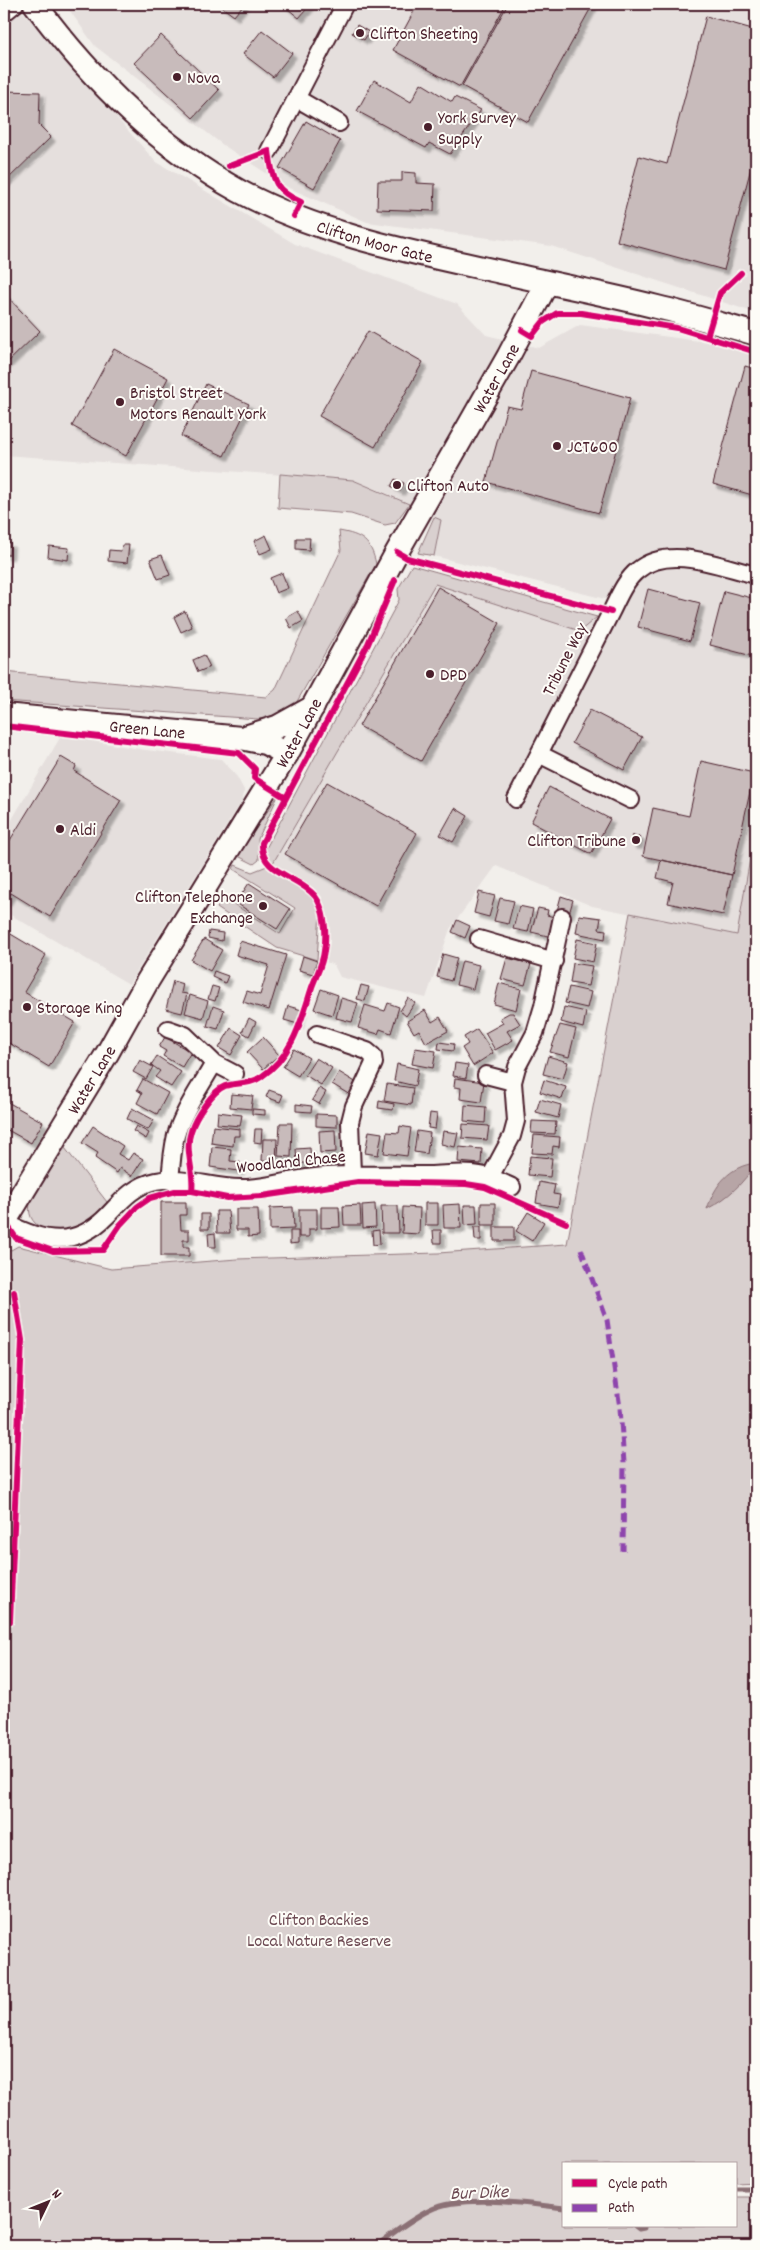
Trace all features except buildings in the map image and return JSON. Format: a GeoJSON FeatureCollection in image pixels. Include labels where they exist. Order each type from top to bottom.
{"type":"FeatureCollection","features":[{"type":"Feature","properties":{"kind":"street"},"geometry":{"type":"LineString","coordinates":[[4,13],[15,4]]}},
{"type":"Feature","properties":{"kind":"street","name":"Clifton Moor Gate"},"geometry":{"type":"LineString","coordinates":[[35,4],[73,51],[120,101],[153,132],[208,172],[240,191],[341,234],[392,249],[658,307],[756,334]]}},
{"type":"Feature","properties":{"kind":"street"},"geometry":{"type":"LineString","coordinates":[[269,151],[345,4]]}},
{"type":"Feature","properties":{"kind":"street"},"geometry":{"type":"LineString","coordinates":[[296,98],[339,123]]}},
{"type":"Feature","properties":{"kind":"street","name":"Water Lane"},"geometry":{"type":"LineString","coordinates":[[4,1223],[108,1052],[157,965],[287,754],[397,552],[508,357],[547,283]]}},
{"type":"Feature","properties":{"kind":"street","name":"Tribune Way"},"geometry":{"type":"LineString","coordinates":[[516,799],[622,590],[637,571],[649,563],[662,559],[687,559],[756,575]]}},
{"type":"Feature","properties":{"kind":"street"},"geometry":{"type":"LineString","coordinates":[[241,738],[277,727],[314,706]]}},
{"type":"Feature","properties":{"kind":"street","name":"Green Lane"},"geometry":{"type":"LineString","coordinates":[[4,715],[241,738],[265,743],[287,754]]}},
{"type":"Feature","properties":{"kind":"street"},"geometry":{"type":"LineString","coordinates":[[539,754],[631,800]]}},
{"type":"Feature","properties":{"kind":"street"},"geometry":{"type":"LineString","coordinates":[[490,1177],[512,1136],[516,1121],[513,1082],[517,1067],[534,1033],[543,1006],[562,917]]}},
{"type":"Feature","properties":{"kind":"street"},"geometry":{"type":"LineString","coordinates":[[479,939],[554,960]]}},
{"type":"Feature","properties":{"kind":"street"},"geometry":{"type":"LineString","coordinates":[[168,1029],[184,1035],[193,1041],[214,1064],[235,1074]]}},
{"type":"Feature","properties":{"kind":"street"},"geometry":{"type":"LineString","coordinates":[[317,1034],[367,1051],[373,1056],[374,1063],[354,1106],[350,1122],[352,1173]]}},
{"type":"Feature","properties":{"kind":"street"},"geometry":{"type":"LineString","coordinates":[[170,1180],[177,1130],[184,1114],[214,1064]]}},
{"type":"Feature","properties":{"kind":"street"},"geometry":{"type":"LineString","coordinates":[[486,1075],[513,1082]]}},
{"type":"Feature","properties":{"kind":"street","name":"Woodland Chase"},"geometry":{"type":"LineString","coordinates":[[4,1223],[33,1235],[54,1240],[81,1235],[95,1226],[128,1194],[155,1181],[170,1180],[218,1187],[243,1188],[352,1173],[459,1173],[490,1177],[512,1187]]}},
{"type":"Feature","properties":{"kind":"shaded area"},"geometry":{"type":"Polygon","coordinates":[[[4,4],[16,4],[155,161],[295,244],[457,304],[486,335],[539,348],[580,325],[729,345],[756,352],[756,823],[738,935],[592,906],[496,866],[450,929],[426,998],[340,977],[334,965],[326,962],[329,942],[327,917],[322,897],[314,889],[273,863],[435,583],[580,631],[597,617],[609,600],[434,556],[441,520],[395,497],[353,480],[4,455],[4,4]]]}},
{"type":"Feature","properties":{"kind":"shaded area"},"geometry":{"type":"Polygon","coordinates":[[[65,4],[756,4],[756,313],[551,246],[367,222],[289,188],[223,145],[95,46],[65,4]]]}},
{"type":"Feature","properties":{"kind":"shaded area"},"geometry":{"type":"Polygon","coordinates":[[[61,736],[146,750],[221,759],[237,777],[244,790],[243,799],[129,984],[4,911],[4,833],[61,736]]]}},
{"type":"Feature","properties":{"kind":"shaded area"},"geometry":{"type":"Polygon","coordinates":[[[756,1163],[734,1190],[707,1209],[714,1192],[724,1178],[738,1168],[756,1163]]]}},
{"type":"Feature","properties":{"kind":"green space"},"geometry":{"type":"Polygon","coordinates":[[[280,474],[353,480],[409,504],[395,523],[385,525],[351,514],[278,508],[280,474]]]}},
{"type":"Feature","properties":{"kind":"green space"},"geometry":{"type":"Polygon","coordinates":[[[434,517],[441,520],[434,556],[418,553],[434,517]]]}},
{"type":"Feature","properties":{"kind":"green space"},"geometry":{"type":"Polygon","coordinates":[[[339,531],[364,540],[374,556],[376,564],[295,705],[274,718],[258,719],[4,701],[4,672],[266,697],[275,690],[341,550],[339,531]]]}},
{"type":"Feature","properties":{"kind":"green space"},"geometry":{"type":"Polygon","coordinates":[[[412,565],[597,617],[580,631],[435,584],[273,863],[264,852],[399,600],[398,589],[412,565]]]}},
{"type":"Feature","properties":{"kind":"green space"},"geometry":{"type":"Polygon","coordinates":[[[279,794],[258,839],[259,860],[254,864],[238,856],[279,794]]]}},
{"type":"Feature","properties":{"kind":"green space","name":"Clifton Backies Local Nature Reserve"},"geometry":{"type":"Polygon","coordinates":[[[756,823],[756,2182],[738,2183],[738,2162],[562,2162],[562,2228],[738,2228],[738,2197],[756,2197],[756,2246],[4,2246],[4,1254],[18,1246],[111,1269],[237,1259],[438,1253],[567,1244],[630,913],[737,935],[756,823]]]}},
{"type":"Feature","properties":{"kind":"green space"},"geometry":{"type":"Polygon","coordinates":[[[235,865],[252,872],[267,866],[306,892],[320,911],[317,960],[277,948],[217,908],[224,898],[280,934],[295,908],[233,869],[235,865]]]}},
{"type":"Feature","properties":{"kind":"green space"},"geometry":{"type":"Polygon","coordinates":[[[65,1148],[107,1202],[92,1218],[79,1227],[57,1232],[41,1228],[31,1217],[29,1209],[41,1179],[65,1148]]]}},
{"type":"Feature","properties":{"kind":"waterway","name":"Bur Dike"},"geometry":{"type":"LineString","coordinates":[[738,2189],[756,2189]]}},
{"type":"Feature","properties":{"kind":"waterway","name":"Bur Dike"},"geometry":{"type":"LineString","coordinates":[[376,2246],[416,2218],[443,2205],[477,2201],[562,2208]]}},
{"type":"Feature","properties":{"kind":"waterway","name":"Bur Dike"},"geometry":{"type":"LineString","coordinates":[[638,2228],[644,2228]]}},
{"type":"Feature","properties":{"kind":"marked path"},"geometry":{"type":"LineString","coordinates":[[581,1249],[607,1320],[620,1408],[624,1463],[623,1551]]}},
{"type":"Feature","properties":{"kind":"cycle path"},"geometry":{"type":"LineString","coordinates":[[229,166],[269,151],[276,182],[285,193],[301,202],[294,216]]}},
{"type":"Feature","properties":{"kind":"cycle path"},"geometry":{"type":"LineString","coordinates":[[707,337],[720,293],[741,273]]}},
{"type":"Feature","properties":{"kind":"cycle path"},"geometry":{"type":"LineString","coordinates":[[522,330],[532,336],[543,322],[557,313],[581,313],[677,328],[756,352]]}},
{"type":"Feature","properties":{"kind":"cycle path"},"geometry":{"type":"LineString","coordinates":[[397,552],[407,558],[611,612]]}},
{"type":"Feature","properties":{"kind":"cycle path"},"geometry":{"type":"LineString","coordinates":[[192,1191],[189,1138],[196,1119],[210,1099],[220,1089],[225,1086],[257,1080],[281,1059],[294,1037],[321,965],[325,944],[325,930],[323,915],[318,901],[308,889],[273,868],[263,853],[262,843],[368,644],[395,580]]}},
{"type":"Feature","properties":{"kind":"cycle path"},"geometry":{"type":"LineString","coordinates":[[4,726],[239,753],[255,769],[254,778],[286,798]]}},
{"type":"Feature","properties":{"kind":"cycle path"},"geometry":{"type":"LineString","coordinates":[[5,1222],[16,1238],[53,1251],[103,1250],[120,1225],[137,1207],[150,1198],[175,1191],[192,1191],[227,1198],[262,1196],[358,1182],[466,1184],[485,1187],[566,1223]]}},
{"type":"Feature","properties":{"kind":"cycle path"},"geometry":{"type":"LineString","coordinates":[[4,1621],[10,1621],[22,1340],[14,1292]]}},
{"type":"Feature","properties":{"kind":"place","name":"Clifton Sheeting"},"geometry":{"type":"Point","coordinates":[360,33]}},
{"type":"Feature","properties":{"kind":"place","name":"Nova"},"geometry":{"type":"Point","coordinates":[177,77]}},
{"type":"Feature","properties":{"kind":"place","name":"York Survey Supply"},"geometry":{"type":"Point","coordinates":[428,127]}},
{"type":"Feature","properties":{"kind":"place","name":"Bristol Street Motors Renault York"},"geometry":{"type":"Point","coordinates":[120,402]}},
{"type":"Feature","properties":{"kind":"place","name":"JCT600"},"geometry":{"type":"Point","coordinates":[557,446]}},
{"type":"Feature","properties":{"kind":"place","name":"Clifton Auto"},"geometry":{"type":"Point","coordinates":[397,485]}},
{"type":"Feature","properties":{"kind":"place","name":"DPD"},"geometry":{"type":"Point","coordinates":[430,674]}},
{"type":"Feature","properties":{"kind":"place","name":"Aldi"},"geometry":{"type":"Point","coordinates":[60,829]}},
{"type":"Feature","properties":{"kind":"place","name":"Clifton Tribune"},"geometry":{"type":"Point","coordinates":[636,840]}},
{"type":"Feature","properties":{"kind":"place","name":"Clifton Telephone Exchange"},"geometry":{"type":"Point","coordinates":[263,906]}},
{"type":"Feature","properties":{"kind":"place","name":"Storage King"},"geometry":{"type":"Point","coordinates":[27,1007]}}]}
